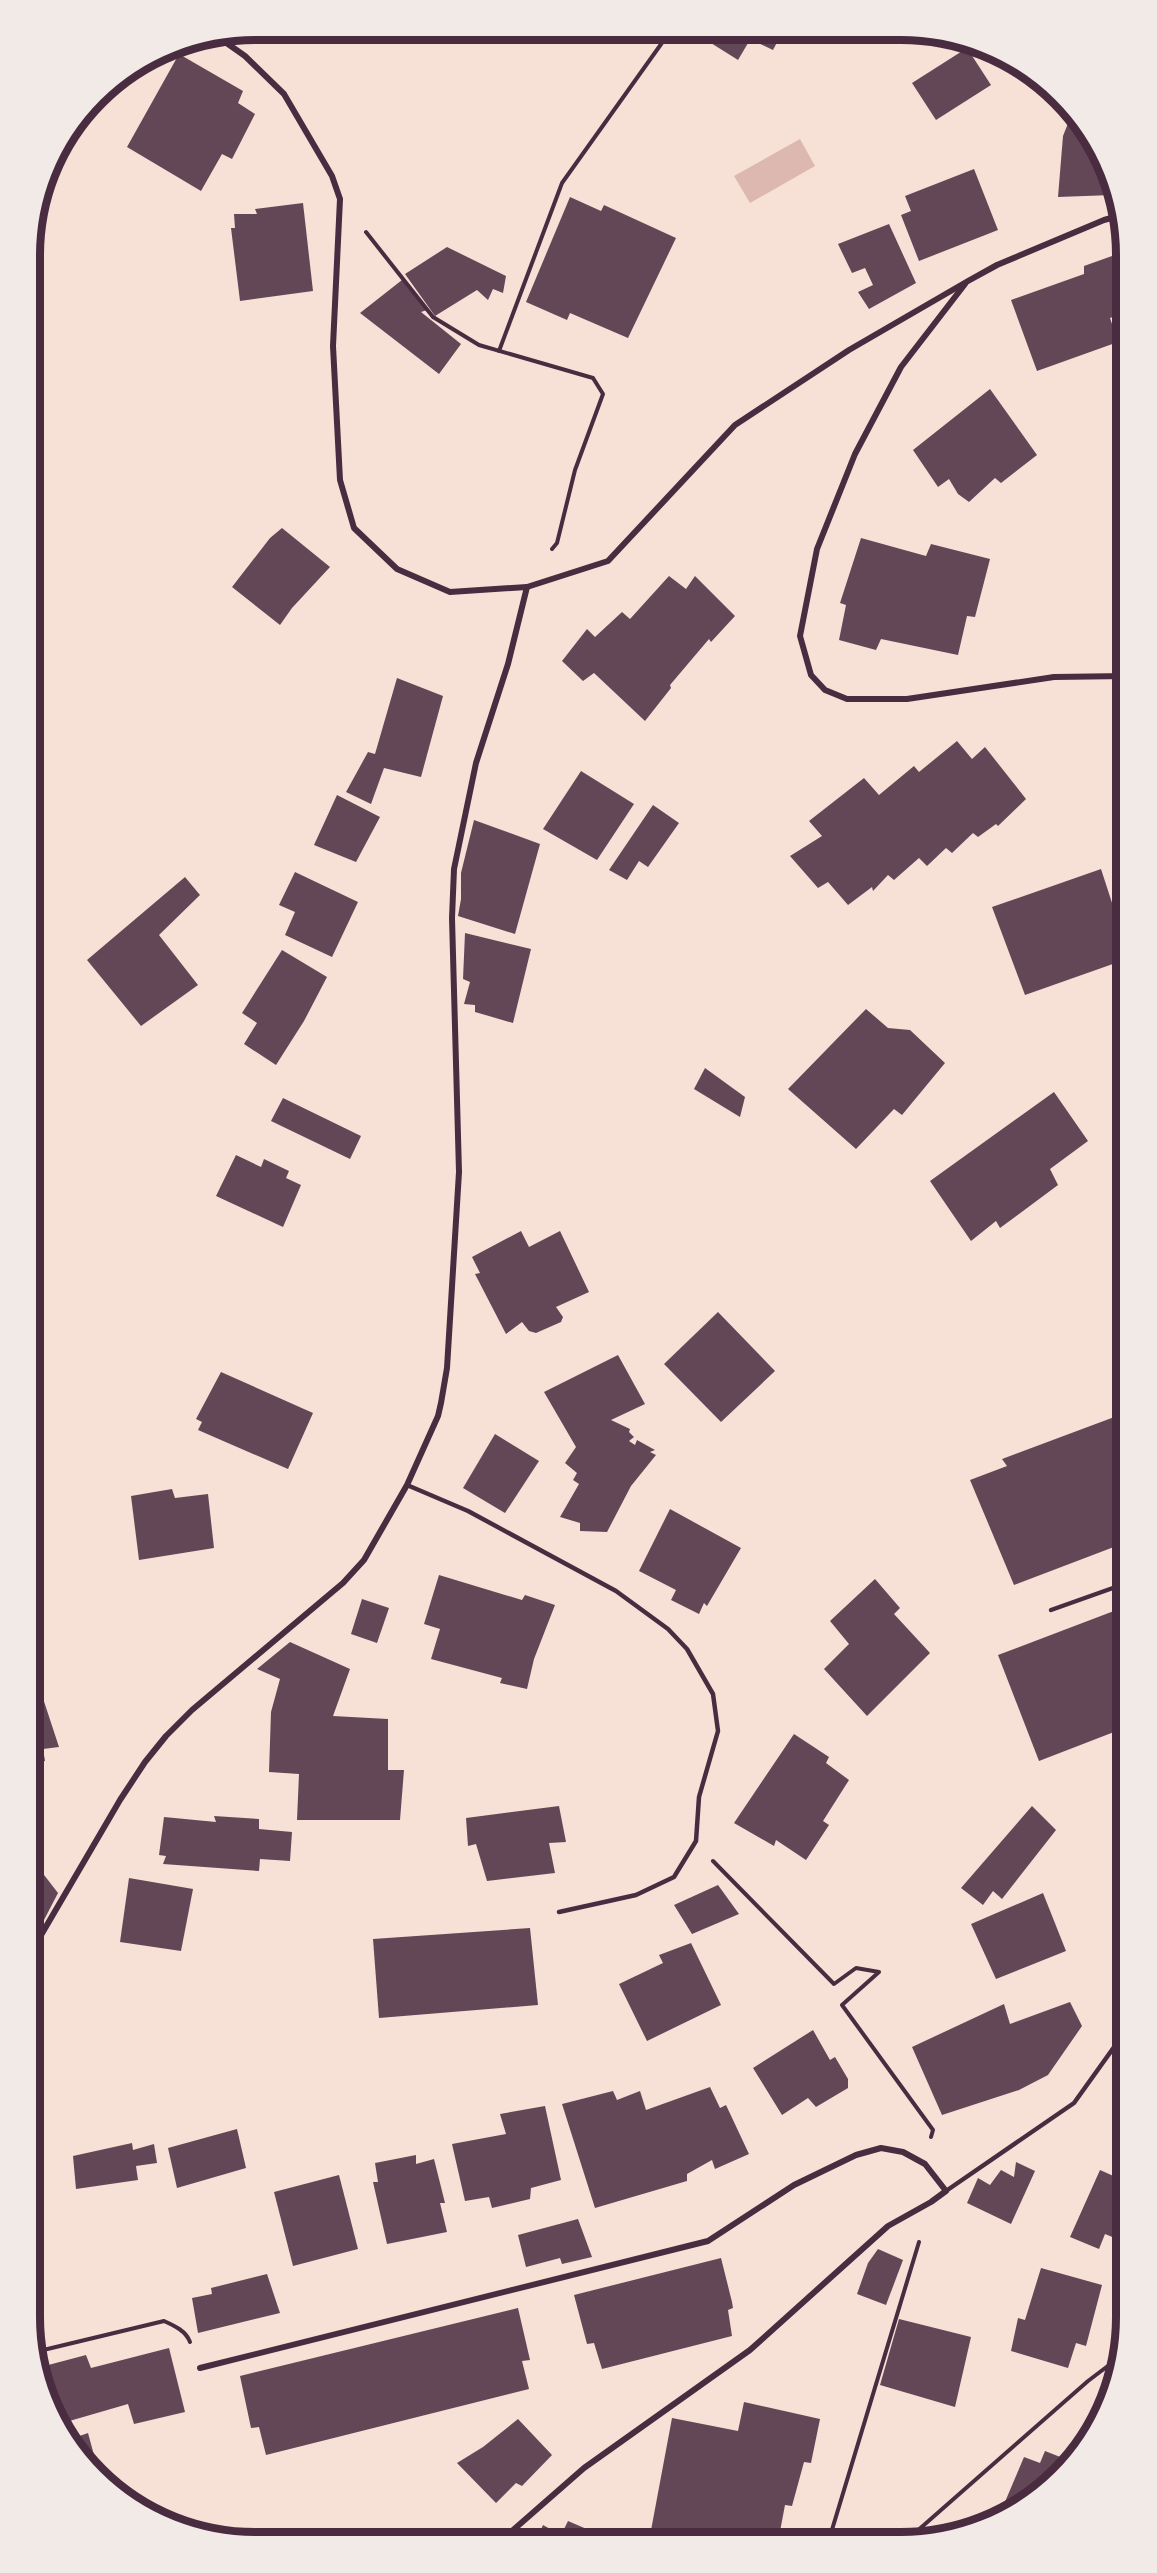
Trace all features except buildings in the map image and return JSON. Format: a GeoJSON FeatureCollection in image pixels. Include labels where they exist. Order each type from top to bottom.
{"type":"FeatureCollection","features":[{"type":"Feature","properties":{"kind":"street"},"geometry":{"type":"LineString","coordinates":[[225,43],[245,56],[284,94],[332,176],[340,199],[333,346],[340,480],[354,528],[397,569],[450,592],[527,587],[608,561],[735,425],[849,350],[968,281],[1019,256],[1113,218]]}},
{"type":"Feature","properties":{"kind":"street"},"geometry":{"type":"LineString","coordinates":[[968,281],[901,367],[855,454],[817,549],[800,636],[811,675],[825,690],[847,699],[907,699],[1054,677],[1116,676]]}},
{"type":"Feature","properties":{"kind":"street"},"geometry":{"type":"LineString","coordinates":[[40,1937],[145,1762],[192,1710],[343,1583],[364,1560],[407,1485],[438,1416],[447,1368],[459,1172],[452,918],[454,869],[476,763],[508,664],[527,587]]}},
{"type":"Feature","properties":{"kind":"street"},"geometry":{"type":"LineString","coordinates":[[200,2368],[708,2241],[794,2185],[856,2155],[881,2148],[903,2152],[925,2164],[946,2191],[888,2226],[750,2350],[584,2468],[511,2532]]}},
{"type":"Feature","properties":{"kind":"lane"},"geometry":{"type":"LineString","coordinates":[[407,1485],[468,1510],[616,1591],[668,1629],[687,1649],[713,1694],[718,1731],[699,1797],[696,1841],[674,1877],[636,1895],[559,1912]]}},
{"type":"Feature","properties":{"kind":"lane"},"geometry":{"type":"LineString","coordinates":[[1051,1610],[1116,1587]]}},
{"type":"Feature","properties":{"kind":"lane"},"geometry":{"type":"LineString","coordinates":[[946,2191],[1074,2103],[1116,2043]]}},
{"type":"Feature","properties":{"kind":"path"},"geometry":{"type":"LineString","coordinates":[[499,351],[562,183],[664,40]]}},
{"type":"Feature","properties":{"kind":"path"},"geometry":{"type":"LineString","coordinates":[[340,199],[433,316],[479,345],[593,378],[603,394],[575,470],[557,543],[527,587]]}},
{"type":"Feature","properties":{"kind":"path"},"geometry":{"type":"LineString","coordinates":[[674,1877],[711,1860],[834,1984],[856,1968],[879,1972],[842,2005],[933,2130],[925,2164]]}},
{"type":"Feature","properties":{"kind":"path"},"geometry":{"type":"LineString","coordinates":[[831,2532],[931,2202]]}},
{"type":"Feature","properties":{"kind":"path"},"geometry":{"type":"LineString","coordinates":[[43,2350],[164,2321],[188,2336],[200,2368]]}},
{"type":"Feature","properties":{"kind":"path"},"geometry":{"type":"LineString","coordinates":[[916,2532],[1088,2381],[1111,2364]]}},
{"type":"Feature","properties":{"kind":"shaded area"},"geometry":{"type":"Polygon","coordinates":[[[800,139],[815,166],[750,203],[734,176],[800,139]]]}}]}
